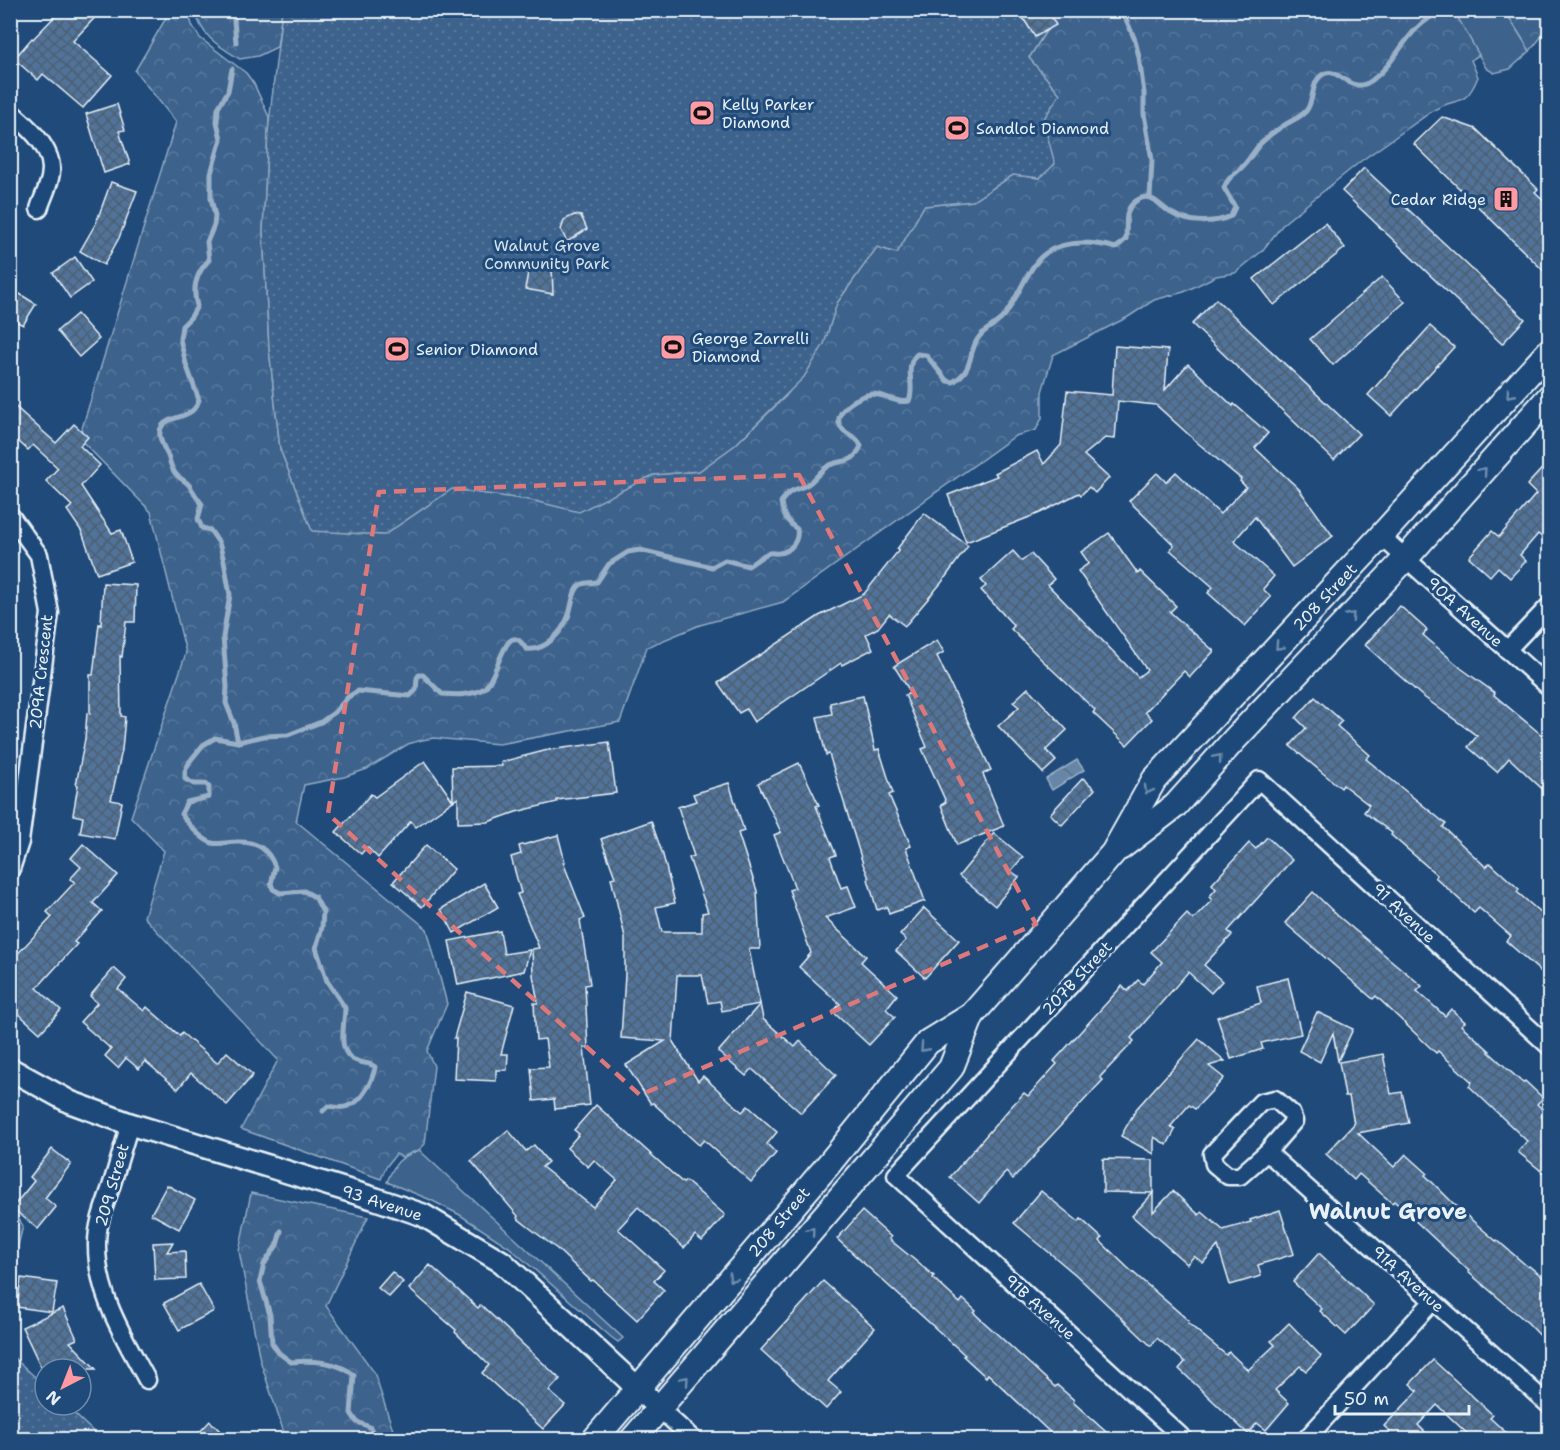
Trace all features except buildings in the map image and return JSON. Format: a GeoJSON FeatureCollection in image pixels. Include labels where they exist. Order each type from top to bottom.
{"type":"FeatureCollection","features":[{"type":"Feature","properties":{"kind":"main road","name":"208 Street"},"geometry":{"type":"LineString","coordinates":[[594,1440],[828,1165],[928,1042],[972,1015],[1113,853],[1154,780],[1550,350]]}},
{"type":"Feature","properties":{"kind":"main road","name":"208 Street"},"geometry":{"type":"LineString","coordinates":[[1113,853],[1175,806],[1233,740],[1406,558],[1550,396]]}},
{"type":"Feature","properties":{"kind":"main road","name":"208 Street"},"geometry":{"type":"LineString","coordinates":[[632,1440],[951,1068],[972,1015]]}},
{"type":"Feature","properties":{"kind":"street"},"geometry":{"type":"LineString","coordinates":[[10,111],[30,129],[43,145],[51,162],[51,176],[39,209]]}},
{"type":"Feature","properties":{"kind":"street","name":"209A Crescent"},"geometry":{"type":"LineString","coordinates":[[10,514],[39,555],[50,613],[20,842],[10,872]]}},
{"type":"Feature","properties":{"kind":"street","name":"90A Avenue"},"geometry":{"type":"LineString","coordinates":[[1381,536],[1550,688]]}},
{"type":"Feature","properties":{"kind":"street"},"geometry":{"type":"LineString","coordinates":[[1507,650],[1550,605]]}},
{"type":"Feature","properties":{"kind":"street","name":"91 Avenue"},"geometry":{"type":"LineString","coordinates":[[1259,780],[1550,1047]]}},
{"type":"Feature","properties":{"kind":"street","name":"207B Street"},"geometry":{"type":"LineString","coordinates":[[896,1176],[1259,780]]}},
{"type":"Feature","properties":{"kind":"street","name":"93 Avenue"},"geometry":{"type":"LineString","coordinates":[[10,1069],[70,1102],[130,1124],[423,1215],[502,1262],[694,1440]]}},
{"type":"Feature","properties":{"kind":"street"},"geometry":{"type":"LineString","coordinates":[[1275,1099],[1291,1113],[1294,1121],[1266,1152],[1240,1176],[1228,1176],[1214,1164],[1212,1154],[1261,1102],[1275,1099]]}},
{"type":"Feature","properties":{"kind":"street","name":"209 Street"},"geometry":{"type":"LineString","coordinates":[[130,1124],[101,1219],[97,1242],[104,1292],[114,1317],[147,1380]]}},
{"type":"Feature","properties":{"kind":"street","name":"91A Avenue"},"geometry":{"type":"LineString","coordinates":[[1266,1152],[1550,1406]]}},
{"type":"Feature","properties":{"kind":"street","name":"91B Avenue"},"geometry":{"type":"LineString","coordinates":[[896,1176],[1185,1440]]}},
{"type":"Feature","properties":{"kind":"street"},"geometry":{"type":"LineString","coordinates":[[1305,1440],[1433,1301]]}},
{"type":"Feature","properties":{"kind":"highlighted area"},"geometry":{"type":"Polygon","coordinates":[[[799,475],[1036,924],[640,1095],[328,814],[379,492],[799,475]]]}},
{"type":"Feature","properties":{"kind":"green space","name":"Walnut Grove Community Park"},"geometry":{"type":"Polygon","coordinates":[[[282,10],[1042,11],[1051,23],[1029,58],[1060,94],[1043,120],[1055,164],[1040,178],[1013,175],[973,201],[924,206],[897,253],[877,247],[837,303],[824,344],[804,377],[735,445],[699,471],[653,475],[579,512],[530,500],[452,489],[384,535],[312,531],[280,449],[269,348],[263,231],[268,132],[282,10]]]}},
{"type":"Feature","properties":{"kind":"green space"},"geometry":{"type":"Polygon","coordinates":[[[170,11],[188,11],[192,25],[200,38],[246,73],[254,84],[269,117],[263,231],[269,348],[280,449],[312,530],[384,535],[452,489],[530,500],[579,511],[653,475],[699,471],[735,445],[786,396],[824,344],[837,303],[877,247],[897,253],[924,206],[973,201],[1013,175],[1040,178],[1042,120],[1060,94],[1029,58],[1051,23],[1042,11],[1454,11],[1479,55],[1471,60],[1478,77],[1469,94],[1434,110],[1361,161],[1284,223],[1262,251],[1235,273],[1216,276],[1184,292],[1154,300],[1128,317],[1053,355],[1042,392],[1042,418],[1036,430],[1015,436],[783,602],[700,625],[647,647],[620,722],[499,744],[434,738],[422,740],[408,744],[367,769],[344,777],[304,785],[296,821],[427,929],[447,1004],[427,1051],[434,1066],[425,1144],[419,1150],[402,1157],[396,1154],[386,1167],[381,1179],[241,1129],[278,1060],[144,917],[164,851],[131,817],[186,653],[151,512],[79,438],[176,122],[135,71],[170,11]]]}},
{"type":"Feature","properties":{"kind":"green space"},"geometry":{"type":"Polygon","coordinates":[[[195,11],[282,11],[277,47],[258,56],[240,59],[206,34],[195,11]]]}},
{"type":"Feature","properties":{"kind":"green space"},"geometry":{"type":"Polygon","coordinates":[[[1454,11],[1505,11],[1530,51],[1510,69],[1494,73],[1486,68],[1454,11]]]}},
{"type":"Feature","properties":{"kind":"green space"},"geometry":{"type":"Polygon","coordinates":[[[1505,11],[1549,11],[1549,27],[1530,51],[1505,11]]]}},
{"type":"Feature","properties":{"kind":"green space"},"geometry":{"type":"Polygon","coordinates":[[[419,1150],[623,1338],[618,1342],[611,1337],[509,1247],[460,1215],[387,1182],[398,1162],[419,1150]]]}},
{"type":"Feature","properties":{"kind":"green space"},"geometry":{"type":"Polygon","coordinates":[[[251,1193],[368,1217],[326,1306],[374,1372],[396,1439],[286,1439],[260,1360],[239,1251],[251,1193]]]}},
{"type":"Feature","properties":{"kind":"green space"},"geometry":{"type":"Polygon","coordinates":[[[10,1205],[23,1226],[11,1274],[10,1274],[10,1205]]]}},
{"type":"Feature","properties":{"kind":"green space"},"geometry":{"type":"Polygon","coordinates":[[[11,1355],[33,1375],[33,1417],[78,1417],[101,1439],[11,1439],[11,1355]]]}},
{"type":"Feature","properties":{"kind":"water"},"geometry":{"type":"Polygon","coordinates":[[[1077,760],[1084,770],[1052,790],[1046,779],[1077,760]]]}},
{"type":"Feature","properties":{"kind":"waterway"},"geometry":{"type":"LineString","coordinates":[[233,10],[236,42]]}},
{"type":"Feature","properties":{"kind":"waterway"},"geometry":{"type":"LineString","coordinates":[[1122,10],[1135,40],[1139,57],[1144,93],[1144,114],[1152,160],[1150,198]]}},
{"type":"Feature","properties":{"kind":"waterway"},"geometry":{"type":"LineString","coordinates":[[323,1111],[328,1106],[338,1108],[353,1104],[358,1100],[369,1084],[375,1067],[357,1061],[346,1052],[343,1038],[345,1008],[327,981],[316,948],[322,927],[323,912],[315,897],[304,891],[280,893],[273,889],[271,884],[275,867],[265,850],[250,843],[212,843],[199,835],[181,814],[187,802],[209,797],[209,787],[206,784],[194,784],[185,779],[185,771],[190,761],[203,745],[215,738],[238,742],[264,736],[288,735],[321,722],[335,712],[348,697],[358,691],[410,696],[416,690],[419,675],[423,675],[442,694],[463,695],[483,689],[494,674],[507,644],[513,639],[519,640],[526,649],[533,649],[552,640],[565,623],[579,586],[597,582],[609,564],[628,552],[640,550],[712,567],[725,560],[748,566],[766,554],[787,550],[795,541],[797,529],[786,518],[781,502],[791,491],[811,482],[827,467],[851,459],[861,446],[857,439],[843,430],[839,423],[839,418],[845,408],[861,397],[872,394],[904,402],[909,401],[911,365],[917,354],[926,355],[947,381],[953,382],[967,368],[977,340],[1004,316],[1031,270],[1043,256],[1052,250],[1072,244],[1084,243],[1116,248],[1126,239],[1129,208],[1140,199],[1150,198],[1173,214],[1194,221],[1217,220],[1231,216],[1235,207],[1224,188],[1227,181],[1244,165],[1258,146],[1306,111],[1317,80],[1321,76],[1331,73],[1351,84],[1364,85],[1384,69],[1416,29],[1442,10]]}},
{"type":"Feature","properties":{"kind":"waterway"},"geometry":{"type":"LineString","coordinates":[[232,69],[228,91],[218,108],[217,122],[221,139],[211,173],[211,198],[215,216],[207,242],[209,260],[198,276],[195,287],[197,306],[182,326],[180,339],[199,400],[191,412],[164,423],[160,436],[174,471],[189,485],[202,504],[198,519],[202,528],[210,530],[219,543],[224,561],[230,595],[223,637],[226,703],[238,742]]}},
{"type":"Feature","properties":{"kind":"waterway"},"geometry":{"type":"LineString","coordinates":[[281,1231],[277,1245],[264,1264],[260,1281],[270,1315],[272,1343],[279,1353],[291,1362],[324,1362],[347,1370],[354,1375],[351,1413],[357,1422],[370,1427],[376,1440]]}},
{"type":"Feature","properties":{"kind":"place","name":"Kelly Parker Diamond"},"geometry":{"type":"Point","coordinates":[702,113]}},
{"type":"Feature","properties":{"kind":"place","name":"Sandlot Diamond"},"geometry":{"type":"Point","coordinates":[957,128]}},
{"type":"Feature","properties":{"kind":"place","name":"Cedar Ridge"},"geometry":{"type":"Point","coordinates":[1506,199]}},
{"type":"Feature","properties":{"kind":"place","name":"George Zarrelli Diamond"},"geometry":{"type":"Point","coordinates":[673,347]}},
{"type":"Feature","properties":{"kind":"place","name":"Senior Diamond"},"geometry":{"type":"Point","coordinates":[397,349]}},
{"type":"Feature","properties":{"kind":"district","name":"Walnut Grove"},"geometry":{"type":"Point","coordinates":[1388,1211]}}]}
